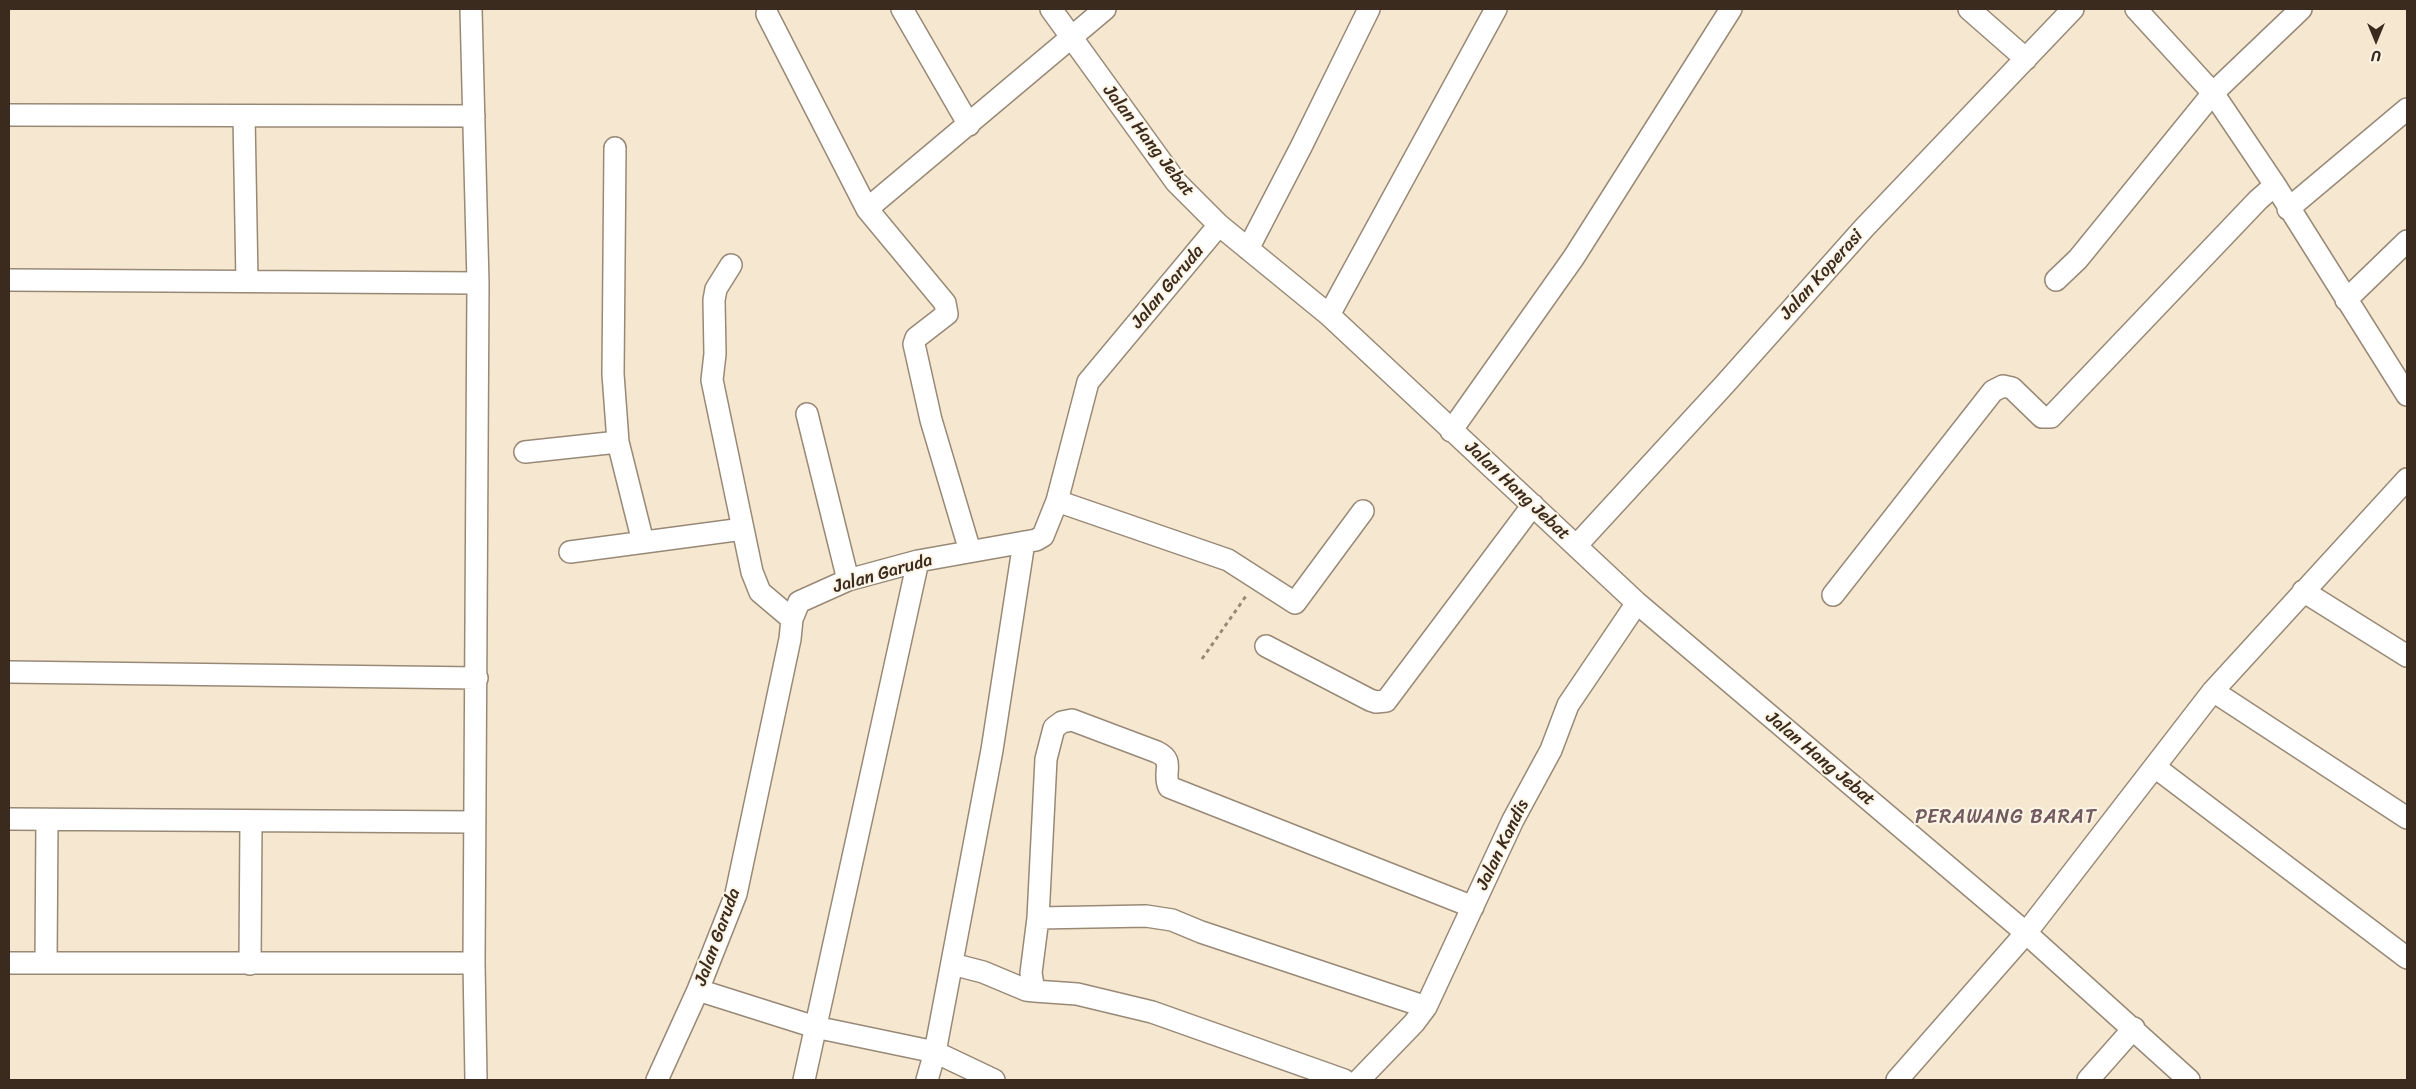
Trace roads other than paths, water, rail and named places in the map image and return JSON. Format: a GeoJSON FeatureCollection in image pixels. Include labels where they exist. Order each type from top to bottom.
{"type":"FeatureCollection","features":[{"type":"Feature","properties":{"kind":"street"},"geometry":{"type":"LineString","coordinates":[[471,9],[478,283],[474,963],[476,1080]]}},
{"type":"Feature","properties":{"kind":"street"},"geometry":{"type":"LineString","coordinates":[[902,9],[969,125]]}},
{"type":"Feature","properties":{"kind":"street","name":"Jalan Hang Jebat"},"geometry":{"type":"LineString","coordinates":[[1051,9],[1069,37],[1176,182],[1220,226],[1329,315],[1637,603],[2026,933],[2190,1080]]}},
{"type":"Feature","properties":{"kind":"street"},"geometry":{"type":"LineString","coordinates":[[867,209],[969,125],[1069,37],[1105,9]]}},
{"type":"Feature","properties":{"kind":"street"},"geometry":{"type":"LineString","coordinates":[[1248,249],[1302,147],[1369,9]]}},
{"type":"Feature","properties":{"kind":"street"},"geometry":{"type":"LineString","coordinates":[[1329,315],[1496,9]]}},
{"type":"Feature","properties":{"kind":"street"},"geometry":{"type":"LineString","coordinates":[[1451,430],[1574,257],[1731,9]]}},
{"type":"Feature","properties":{"kind":"street"},"geometry":{"type":"LineString","coordinates":[[1969,9],[2026,59]]}},
{"type":"Feature","properties":{"kind":"street","name":"Jalan Koperasi"},"geometry":{"type":"LineString","coordinates":[[1576,546],[1726,384],[1864,228],[2073,9]]}},
{"type":"Feature","properties":{"kind":"street"},"geometry":{"type":"LineString","coordinates":[[2136,9],[2213,93],[2275,185],[2288,209],[2407,395]]}},
{"type":"Feature","properties":{"kind":"street"},"geometry":{"type":"LineString","coordinates":[[2056,280],[2078,259],[2213,93],[2301,9]]}},
{"type":"Feature","properties":{"kind":"street"},"geometry":{"type":"LineString","coordinates":[[767,14],[867,209],[945,303],[947,314],[916,338],[914,344],[931,420],[970,551]]}},
{"type":"Feature","properties":{"kind":"street"},"geometry":{"type":"LineString","coordinates":[[2288,209],[2407,109]]}},
{"type":"Feature","properties":{"kind":"street"},"geometry":{"type":"LineString","coordinates":[[9,116],[474,116]]}},
{"type":"Feature","properties":{"kind":"street"},"geometry":{"type":"LineString","coordinates":[[244,116],[247,281]]}},
{"type":"Feature","properties":{"kind":"street"},"geometry":{"type":"LineString","coordinates":[[615,148],[613,374],[618,442],[643,542]]}},
{"type":"Feature","properties":{"kind":"street"},"geometry":{"type":"LineString","coordinates":[[1832,595],[1993,391],[2003,386],[2012,388],[2042,418],[2052,417],[2258,200],[2275,185]]}},
{"type":"Feature","properties":{"kind":"street","name":"Jalan Garuda"},"geometry":{"type":"LineString","coordinates":[[657,1080],[698,990],[736,894],[790,639],[792,619],[799,602],[848,580],[918,561],[1036,540],[1042,536],[1057,501],[1088,382],[1220,226]]}},
{"type":"Feature","properties":{"kind":"street"},"geometry":{"type":"LineString","coordinates":[[2346,300],[2407,241]]}},
{"type":"Feature","properties":{"kind":"street"},"geometry":{"type":"LineString","coordinates":[[731,265],[716,289],[714,300],[715,354],[712,380],[752,572],[760,592],[792,619]]}},
{"type":"Feature","properties":{"kind":"street"},"geometry":{"type":"LineString","coordinates":[[9,280],[478,283]]}},
{"type":"Feature","properties":{"kind":"street"},"geometry":{"type":"LineString","coordinates":[[807,414],[848,580]]}},
{"type":"Feature","properties":{"kind":"street"},"geometry":{"type":"LineString","coordinates":[[525,452],[618,442]]}},
{"type":"Feature","properties":{"kind":"street"},"geometry":{"type":"LineString","coordinates":[[1900,1079],[2026,933],[2213,691],[2407,481]]}},
{"type":"Feature","properties":{"kind":"street"},"geometry":{"type":"LineString","coordinates":[[1057,501],[1228,560],[1295,603],[1363,511]]}},
{"type":"Feature","properties":{"kind":"street"},"geometry":{"type":"LineString","coordinates":[[1266,646],[1370,700],[1376,702],[1386,701],[1533,506]]}},
{"type":"Feature","properties":{"kind":"street"},"geometry":{"type":"LineString","coordinates":[[570,552],[743,529]]}},
{"type":"Feature","properties":{"kind":"street"},"geometry":{"type":"LineString","coordinates":[[927,1080],[936,1052],[992,750],[1024,542]]}},
{"type":"Feature","properties":{"kind":"street"},"geometry":{"type":"LineString","coordinates":[[804,1080],[918,561]]}},
{"type":"Feature","properties":{"kind":"street"},"geometry":{"type":"LineString","coordinates":[[2304,592],[2407,656]]}},
{"type":"Feature","properties":{"kind":"street","name":"Jalan Kandis"},"geometry":{"type":"LineString","coordinates":[[1359,1080],[1414,1023],[1426,1007],[1513,820],[1551,750],[1568,705],[1637,603]]}},
{"type":"Feature","properties":{"kind":"street"},"geometry":{"type":"LineString","coordinates":[[9,672],[477,678]]}},
{"type":"Feature","properties":{"kind":"street"},"geometry":{"type":"LineString","coordinates":[[2213,691],[2407,818]]}},
{"type":"Feature","properties":{"kind":"street"},"geometry":{"type":"LineString","coordinates":[[1034,991],[1031,973],[1038,918],[1046,759],[1054,728],[1062,722],[1072,720],[1164,756],[1167,761],[1167,782],[1169,787],[1473,907]]}},
{"type":"Feature","properties":{"kind":"street"},"geometry":{"type":"LineString","coordinates":[[2155,767],[2407,958]]}},
{"type":"Feature","properties":{"kind":"street"},"geometry":{"type":"LineString","coordinates":[[9,820],[475,822]]}},
{"type":"Feature","properties":{"kind":"street"},"geometry":{"type":"LineString","coordinates":[[46,963],[47,820]]}},
{"type":"Feature","properties":{"kind":"street"},"geometry":{"type":"LineString","coordinates":[[250,964],[251,821]]}},
{"type":"Feature","properties":{"kind":"street"},"geometry":{"type":"LineString","coordinates":[[1038,918],[1146,916],[1172,920],[1201,932],[1426,1007]]}},
{"type":"Feature","properties":{"kind":"street"},"geometry":{"type":"LineString","coordinates":[[9,963],[474,963]]}},
{"type":"Feature","properties":{"kind":"street"},"geometry":{"type":"LineString","coordinates":[[952,964],[1008,980],[1026,990],[1077,994],[1152,1012],[1344,1080]]}},
{"type":"Feature","properties":{"kind":"street"},"geometry":{"type":"LineString","coordinates":[[698,990],[815,1027],[936,1052],[994,1080]]}},
{"type":"Feature","properties":{"kind":"street"},"geometry":{"type":"LineString","coordinates":[[2088,1080],[2134,1028]]}},
{"type":"Feature","properties":{"kind":"district","name":"PERAWANG BARAT"},"geometry":{"type":"Point","coordinates":[2006,818]}}]}
